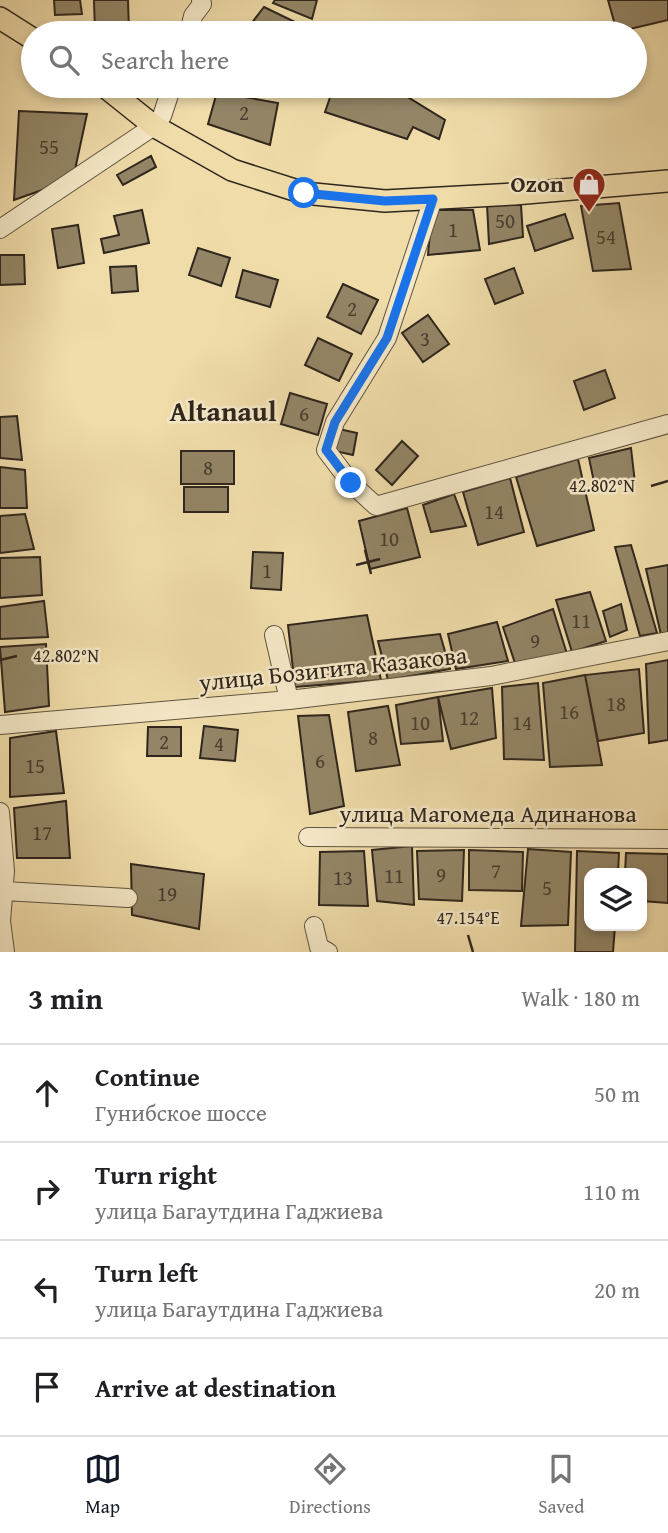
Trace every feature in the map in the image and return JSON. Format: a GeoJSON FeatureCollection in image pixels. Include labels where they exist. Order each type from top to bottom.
{"type":"FeatureCollection","features":[{"type":"Feature","properties":{"kind":"main road"},"geometry":{"type":"LineString","coordinates":[[0,18],[21,31]]}},
{"type":"Feature","properties":{"kind":"main road"},"geometry":{"type":"LineString","coordinates":[[119,98],[154,126],[232,170],[304,193],[385,201],[668,181]]}},
{"type":"Feature","properties":{"kind":"street"},"geometry":{"type":"LineString","coordinates":[[192,21],[203,1]]}},
{"type":"Feature","properties":{"kind":"street"},"geometry":{"type":"LineString","coordinates":[[0,229],[154,126],[162,116],[168,98]]}},
{"type":"Feature","properties":{"kind":"street"},"geometry":{"type":"LineString","coordinates":[[433,199],[387,338],[335,422],[326,450],[351,483],[376,506],[668,424]]}},
{"type":"Feature","properties":{"kind":"street"},"geometry":{"type":"LineString","coordinates":[[274,635],[289,700]]}},
{"type":"Feature","properties":{"kind":"street","name":"улица Бозигита Казакова"},"geometry":{"type":"LineString","coordinates":[[0,725],[289,700],[491,676],[668,641]]}},
{"type":"Feature","properties":{"kind":"street"},"geometry":{"type":"LineString","coordinates":[[0,812],[5,871],[1,921],[5,952]]}},
{"type":"Feature","properties":{"kind":"street","name":"улица Магомеда Адинанова"},"geometry":{"type":"LineString","coordinates":[[308,837],[668,839]]}},
{"type":"Feature","properties":{"kind":"street"},"geometry":{"type":"LineString","coordinates":[[4,891],[128,898]]}},
{"type":"Feature","properties":{"kind":"street"},"geometry":{"type":"LineString","coordinates":[[314,926],[319,947],[328,952]]}},
{"type":"Feature","properties":{"kind":"building"},"geometry":{"type":"Polygon","coordinates":[[[54,0],[80,0],[82,14],[55,15],[54,0]]]}},
{"type":"Feature","properties":{"kind":"building"},"geometry":{"type":"Polygon","coordinates":[[[94,0],[128,0],[129,21],[95,21],[94,0]]]}},
{"type":"Feature","properties":{"kind":"building"},"geometry":{"type":"Polygon","coordinates":[[[275,0],[317,0],[312,19],[273,3],[275,0]]]}},
{"type":"Feature","properties":{"kind":"building"},"geometry":{"type":"Polygon","coordinates":[[[608,0],[668,0],[668,20],[647,25],[647,21],[614,21],[608,0]]]}},
{"type":"Feature","properties":{"kind":"building"},"geometry":{"type":"Polygon","coordinates":[[[264,7],[293,21],[253,21],[264,7]]]}},
{"type":"Feature","properties":{"kind":"building"},"geometry":{"type":"Polygon","coordinates":[[[215,98],[250,98],[278,103],[270,145],[208,124],[215,98]]]}},
{"type":"Feature","properties":{"kind":"building"},"geometry":{"type":"Polygon","coordinates":[[[330,98],[409,98],[445,120],[439,139],[413,127],[407,139],[325,112],[330,98]]]}},
{"type":"Feature","properties":{"kind":"building"},"geometry":{"type":"Polygon","coordinates":[[[19,111],[87,114],[73,179],[14,200],[19,111]]]}},
{"type":"Feature","properties":{"kind":"building"},"geometry":{"type":"Polygon","coordinates":[[[151,156],[156,167],[123,185],[117,175],[151,156]]]}},
{"type":"Feature","properties":{"kind":"building"},"geometry":{"type":"Polygon","coordinates":[[[619,203],[631,269],[593,271],[581,206],[619,203]]]}},
{"type":"Feature","properties":{"kind":"building"},"geometry":{"type":"Polygon","coordinates":[[[487,204],[521,205],[523,237],[489,244],[487,204]]]}},
{"type":"Feature","properties":{"kind":"building"},"geometry":{"type":"Polygon","coordinates":[[[142,210],[149,243],[104,253],[101,239],[119,235],[114,216],[142,210]]]}},
{"type":"Feature","properties":{"kind":"building"},"geometry":{"type":"Polygon","coordinates":[[[432,210],[473,210],[480,250],[428,255],[432,210]]]}},
{"type":"Feature","properties":{"kind":"building"},"geometry":{"type":"Polygon","coordinates":[[[565,214],[573,238],[535,251],[527,226],[565,214]]]}},
{"type":"Feature","properties":{"kind":"building"},"geometry":{"type":"Polygon","coordinates":[[[78,225],[84,263],[58,268],[52,229],[78,225]]]}},
{"type":"Feature","properties":{"kind":"building"},"geometry":{"type":"Polygon","coordinates":[[[198,248],[230,258],[221,286],[189,275],[198,248]]]}},
{"type":"Feature","properties":{"kind":"building"},"geometry":{"type":"Polygon","coordinates":[[[0,255],[24,255],[25,284],[0,285],[0,255]]]}},
{"type":"Feature","properties":{"kind":"building"},"geometry":{"type":"Polygon","coordinates":[[[136,266],[138,291],[112,293],[110,267],[136,266]]]}},
{"type":"Feature","properties":{"kind":"building"},"geometry":{"type":"Polygon","coordinates":[[[514,268],[523,293],[495,304],[485,279],[514,268]]]}},
{"type":"Feature","properties":{"kind":"building"},"geometry":{"type":"Polygon","coordinates":[[[243,270],[278,280],[270,307],[236,297],[243,270]]]}},
{"type":"Feature","properties":{"kind":"building"},"geometry":{"type":"Polygon","coordinates":[[[343,284],[378,300],[361,334],[327,317],[343,284]]]}},
{"type":"Feature","properties":{"kind":"building"},"geometry":{"type":"Polygon","coordinates":[[[428,315],[449,344],[423,362],[402,333],[428,315]]]}},
{"type":"Feature","properties":{"kind":"building"},"geometry":{"type":"Polygon","coordinates":[[[318,338],[352,354],[339,381],[305,365],[318,338]]]}},
{"type":"Feature","properties":{"kind":"building"},"geometry":{"type":"Polygon","coordinates":[[[605,370],[615,398],[584,410],[574,381],[605,370]]]}},
{"type":"Feature","properties":{"kind":"building"},"geometry":{"type":"Polygon","coordinates":[[[290,393],[327,404],[318,435],[281,424],[290,393]]]}},
{"type":"Feature","properties":{"kind":"building"},"geometry":{"type":"Polygon","coordinates":[[[17,416],[22,460],[0,458],[0,417],[17,416]]]}},
{"type":"Feature","properties":{"kind":"building"},"geometry":{"type":"Polygon","coordinates":[[[339,429],[357,433],[353,455],[335,451],[339,429]]]}},
{"type":"Feature","properties":{"kind":"building"},"geometry":{"type":"Polygon","coordinates":[[[402,441],[418,456],[392,485],[376,470],[402,441]]]}},
{"type":"Feature","properties":{"kind":"building"},"geometry":{"type":"Polygon","coordinates":[[[631,448],[635,483],[595,487],[589,458],[631,448]]]}},
{"type":"Feature","properties":{"kind":"building"},"geometry":{"type":"Polygon","coordinates":[[[181,451],[234,451],[234,484],[181,484],[181,451]]]}},
{"type":"Feature","properties":{"kind":"building"},"geometry":{"type":"Polygon","coordinates":[[[578,459],[594,530],[537,546],[516,477],[578,459]]]}},
{"type":"Feature","properties":{"kind":"building"},"geometry":{"type":"Polygon","coordinates":[[[0,467],[25,470],[27,508],[0,508],[0,467]]]}},
{"type":"Feature","properties":{"kind":"building"},"geometry":{"type":"Polygon","coordinates":[[[510,478],[524,532],[478,545],[463,492],[510,478]]]}},
{"type":"Feature","properties":{"kind":"building"},"geometry":{"type":"Polygon","coordinates":[[[184,487],[228,487],[228,512],[184,512],[184,487]]]}},
{"type":"Feature","properties":{"kind":"building"},"geometry":{"type":"Polygon","coordinates":[[[454,494],[466,526],[431,532],[423,505],[454,494]]]}},
{"type":"Feature","properties":{"kind":"building"},"geometry":{"type":"Polygon","coordinates":[[[407,508],[420,557],[370,569],[359,521],[407,508]]]}},
{"type":"Feature","properties":{"kind":"building"},"geometry":{"type":"Polygon","coordinates":[[[25,514],[34,549],[0,553],[0,516],[25,514]]]}},
{"type":"Feature","properties":{"kind":"building"},"geometry":{"type":"Polygon","coordinates":[[[631,545],[657,633],[640,636],[615,547],[631,545]]]}},
{"type":"Feature","properties":{"kind":"building"},"geometry":{"type":"Polygon","coordinates":[[[253,552],[283,553],[281,590],[251,588],[253,552]]]}},
{"type":"Feature","properties":{"kind":"building"},"geometry":{"type":"Polygon","coordinates":[[[40,557],[42,595],[0,598],[0,558],[40,557]]]}},
{"type":"Feature","properties":{"kind":"building"},"geometry":{"type":"Polygon","coordinates":[[[668,565],[668,634],[661,635],[646,569],[668,565]]]}},
{"type":"Feature","properties":{"kind":"building"},"geometry":{"type":"Polygon","coordinates":[[[590,592],[606,641],[572,652],[556,600],[590,592]]]}},
{"type":"Feature","properties":{"kind":"building"},"geometry":{"type":"Polygon","coordinates":[[[44,601],[48,637],[0,639],[0,607],[44,601]]]}},
{"type":"Feature","properties":{"kind":"building"},"geometry":{"type":"Polygon","coordinates":[[[621,604],[627,630],[610,637],[603,611],[621,604]]]}},
{"type":"Feature","properties":{"kind":"building"},"geometry":{"type":"Polygon","coordinates":[[[553,609],[567,654],[515,663],[503,627],[553,609]]]}},
{"type":"Feature","properties":{"kind":"building"},"geometry":{"type":"Polygon","coordinates":[[[367,615],[381,680],[295,687],[288,625],[367,615]]]}},
{"type":"Feature","properties":{"kind":"building"},"geometry":{"type":"Polygon","coordinates":[[[497,622],[508,661],[456,669],[448,634],[497,622]]]}},
{"type":"Feature","properties":{"kind":"building"},"geometry":{"type":"Polygon","coordinates":[[[440,634],[450,669],[388,680],[378,641],[440,634]]]}},
{"type":"Feature","properties":{"kind":"building"},"geometry":{"type":"Polygon","coordinates":[[[46,644],[49,706],[5,712],[0,647],[46,644]]]}},
{"type":"Feature","properties":{"kind":"building"},"geometry":{"type":"Polygon","coordinates":[[[668,660],[668,740],[649,743],[646,664],[668,660]]]}},
{"type":"Feature","properties":{"kind":"building"},"geometry":{"type":"Polygon","coordinates":[[[639,669],[644,733],[598,741],[585,675],[639,669]]]}},
{"type":"Feature","properties":{"kind":"building"},"geometry":{"type":"Polygon","coordinates":[[[585,675],[602,765],[550,767],[543,683],[585,675]]]}},
{"type":"Feature","properties":{"kind":"building"},"geometry":{"type":"Polygon","coordinates":[[[538,683],[544,760],[504,759],[502,687],[538,683]]]}},
{"type":"Feature","properties":{"kind":"building"},"geometry":{"type":"Polygon","coordinates":[[[492,688],[496,738],[451,749],[438,697],[492,688]]]}},
{"type":"Feature","properties":{"kind":"building"},"geometry":{"type":"Polygon","coordinates":[[[438,697],[443,741],[401,744],[396,705],[438,697]]]}},
{"type":"Feature","properties":{"kind":"building"},"geometry":{"type":"Polygon","coordinates":[[[388,706],[400,765],[356,771],[348,712],[388,706]]]}},
{"type":"Feature","properties":{"kind":"building"},"geometry":{"type":"Polygon","coordinates":[[[329,715],[344,806],[310,814],[298,716],[329,715]]]}},
{"type":"Feature","properties":{"kind":"building"},"geometry":{"type":"Polygon","coordinates":[[[204,726],[238,730],[235,761],[200,758],[204,726]]]}},
{"type":"Feature","properties":{"kind":"building"},"geometry":{"type":"Polygon","coordinates":[[[148,727],[181,727],[181,756],[147,756],[148,727]]]}},
{"type":"Feature","properties":{"kind":"building"},"geometry":{"type":"Polygon","coordinates":[[[56,731],[64,793],[10,797],[10,738],[56,731]]]}},
{"type":"Feature","properties":{"kind":"building"},"geometry":{"type":"Polygon","coordinates":[[[66,801],[70,858],[17,858],[14,808],[66,801]]]}},
{"type":"Feature","properties":{"kind":"building"},"geometry":{"type":"Polygon","coordinates":[[[412,846],[414,905],[377,901],[372,850],[412,846]]]}},
{"type":"Feature","properties":{"kind":"building"},"geometry":{"type":"Polygon","coordinates":[[[528,849],[571,852],[568,925],[521,926],[528,849]]]}},
{"type":"Feature","properties":{"kind":"building"},"geometry":{"type":"Polygon","coordinates":[[[464,850],[462,901],[419,899],[417,851],[464,850]]]}},
{"type":"Feature","properties":{"kind":"building"},"geometry":{"type":"Polygon","coordinates":[[[469,850],[523,852],[522,891],[469,890],[469,850]]]}},
{"type":"Feature","properties":{"kind":"building"},"geometry":{"type":"Polygon","coordinates":[[[364,851],[368,906],[319,905],[320,852],[364,851]]]}},
{"type":"Feature","properties":{"kind":"building"},"geometry":{"type":"Polygon","coordinates":[[[577,851],[619,853],[618,868],[584,868],[584,931],[615,931],[613,952],[575,952],[577,851]]]}},
{"type":"Feature","properties":{"kind":"building"},"geometry":{"type":"Polygon","coordinates":[[[626,853],[668,854],[668,903],[647,901],[647,868],[625,868],[626,853]]]}},
{"type":"Feature","properties":{"kind":"building"},"geometry":{"type":"Polygon","coordinates":[[[131,864],[204,874],[199,929],[132,915],[131,864]]]}},
{"type":"Feature","properties":{"kind":"place","name":"Ozon"},"geometry":{"type":"Point","coordinates":[589,214]}},
{"type":"Feature","properties":{"kind":"district","name":"Altanaul"},"geometry":{"type":"Point","coordinates":[223,411]}},
{"type":"Feature","properties":{"kind":"route"},"geometry":{"type":"LineString","coordinates":[[304,193],[385,201],[433,199],[387,338],[335,422],[326,450],[351,483]]}}]}
